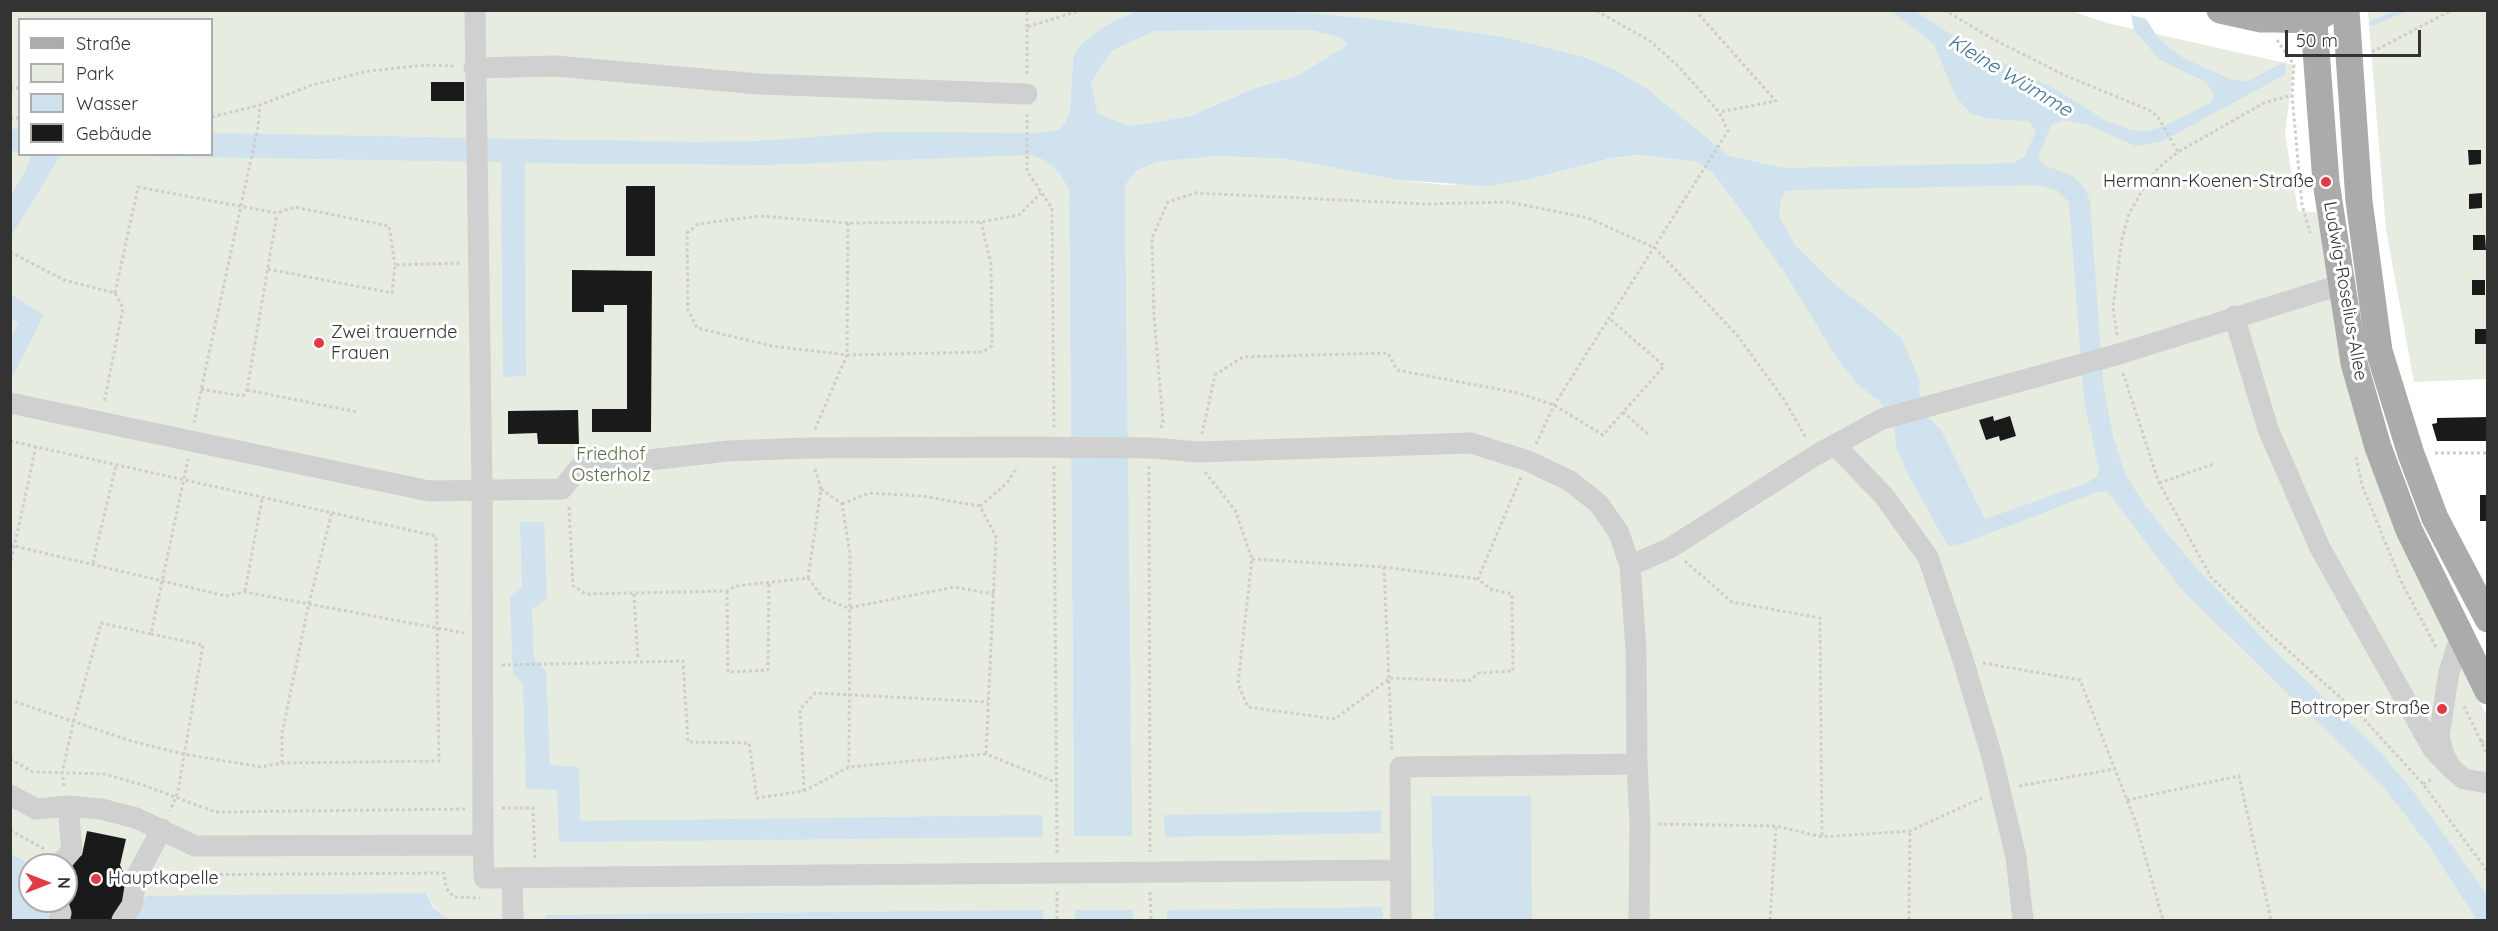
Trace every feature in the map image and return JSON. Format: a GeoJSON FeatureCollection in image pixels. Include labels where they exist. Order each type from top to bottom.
{"type":"FeatureCollection","features":[{"type":"Feature","properties":{"kind":"main road"},"geometry":{"type":"LineString","coordinates":[[2220,10],[2261,19],[2319,14]]}},
{"type":"Feature","properties":{"kind":"main road","name":"Ludwig-Roselius-Allee"},"geometry":{"type":"LineString","coordinates":[[2346,10],[2359,201],[2379,351],[2398,414],[2436,518],[2487,619]]}},
{"type":"Feature","properties":{"kind":"main road","name":"Ludwig-Roselius-Allee"},"geometry":{"type":"LineString","coordinates":[[2319,14],[2326,182],[2340,285],[2354,363],[2378,447],[2409,530],[2487,690]]}},
{"type":"Feature","properties":{"kind":"lane"},"geometry":{"type":"LineString","coordinates":[[475,10],[474,68],[482,490],[484,878],[1057,864],[1150,874],[1400,870]]}},
{"type":"Feature","properties":{"kind":"lane"},"geometry":{"type":"LineString","coordinates":[[474,68],[555,66],[759,84],[1027,94]]}},
{"type":"Feature","properties":{"kind":"lane"},"geometry":{"type":"LineString","coordinates":[[1630,566],[1670,548],[1816,455],[1882,419],[2112,355],[2340,285]]}},
{"type":"Feature","properties":{"kind":"lane"},"geometry":{"type":"LineString","coordinates":[[2234,316],[2268,429],[2320,548],[2433,748],[2464,779],[2487,783]]}},
{"type":"Feature","properties":{"kind":"lane"},"geometry":{"type":"LineString","coordinates":[[10,404],[429,491],[562,489],[579,468],[728,451],[807,448],[1058,447],[1144,448],[1198,452],[1471,443],[1528,461],[1570,481],[1599,504],[1619,533],[1630,566],[1636,649],[1640,824],[1639,921]]}},
{"type":"Feature","properties":{"kind":"lane"},"geometry":{"type":"LineString","coordinates":[[1835,445],[1884,496],[1928,557],[1964,660],[2000,789],[2016,857],[2024,921]]}},
{"type":"Feature","properties":{"kind":"lane"},"geometry":{"type":"LineString","coordinates":[[2451,768],[2444,755],[2439,736],[2449,672],[2461,635]]}},
{"type":"Feature","properties":{"kind":"lane"},"geometry":{"type":"LineString","coordinates":[[1401,921],[1400,767],[1637,764]]}},
{"type":"Feature","properties":{"kind":"lane"},"geometry":{"type":"LineString","coordinates":[[10,795],[36,808],[68,806],[101,809],[136,818],[195,846],[483,845]]}},
{"type":"Feature","properties":{"kind":"lane"},"geometry":{"type":"LineString","coordinates":[[68,806],[72,850],[70,853]]}},
{"type":"Feature","properties":{"kind":"lane"},"geometry":{"type":"LineString","coordinates":[[122,921],[132,905],[137,875],[162,829]]}},
{"type":"Feature","properties":{"kind":"lane"},"geometry":{"type":"LineString","coordinates":[[512,878],[513,921]]}},
{"type":"Feature","properties":{"kind":"path"},"geometry":{"type":"LineString","coordinates":[[1028,10],[1027,171],[1052,208],[1058,447],[1055,782],[1057,921]]}},
{"type":"Feature","properties":{"kind":"path"},"geometry":{"type":"LineString","coordinates":[[1027,27],[1082,10]]}},
{"type":"Feature","properties":{"kind":"path"},"geometry":{"type":"LineString","coordinates":[[1478,579],[1554,405],[1728,131],[1719,112],[1678,66],[1650,41],[1595,10]]}},
{"type":"Feature","properties":{"kind":"path"},"geometry":{"type":"LineString","coordinates":[[1695,10],[1776,102],[1719,112]]}},
{"type":"Feature","properties":{"kind":"path"},"geometry":{"type":"LineString","coordinates":[[1944,10],[1993,39],[2158,117],[2178,152]]}},
{"type":"Feature","properties":{"kind":"path"},"geometry":{"type":"LineString","coordinates":[[2365,54],[2452,10]]}},
{"type":"Feature","properties":{"kind":"path"},"geometry":{"type":"LineString","coordinates":[[213,117],[260,105],[312,85],[369,71],[426,65],[474,68]]}},
{"type":"Feature","properties":{"kind":"path"},"geometry":{"type":"LineString","coordinates":[[2292,95],[2264,103],[2178,152],[2159,167],[2144,187],[2122,239],[2114,308],[2112,355],[2135,412],[2159,483],[2211,577],[2364,719],[2423,784],[2487,872]]}},
{"type":"Feature","properties":{"kind":"path"},"geometry":{"type":"LineString","coordinates":[[151,634],[185,481],[190,441],[201,388],[258,127],[260,105]]}},
{"type":"Feature","properties":{"kind":"path"},"geometry":{"type":"LineString","coordinates":[[100,423],[123,308],[115,293],[138,188],[277,213],[295,207],[389,226],[395,265],[392,293],[268,269]]}},
{"type":"Feature","properties":{"kind":"path"},"geometry":{"type":"LineString","coordinates":[[981,222],[991,264],[992,346],[984,352],[847,355],[772,346],[698,328],[688,310],[687,233],[698,224],[759,216],[848,223],[981,222],[1020,215],[1041,193]]}},
{"type":"Feature","properties":{"kind":"path"},"geometry":{"type":"LineString","coordinates":[[1138,853],[1150,853],[1147,473],[1144,448],[1163,422],[1154,316],[1152,238],[1168,202],[1195,193],[1424,204],[1509,202],[1587,218],[1655,248],[1737,335],[1785,401],[1816,455]]}},
{"type":"Feature","properties":{"kind":"path"},"geometry":{"type":"LineString","coordinates":[[201,388],[243,396],[247,390],[277,213]]}},
{"type":"Feature","properties":{"kind":"path"},"geometry":{"type":"LineString","coordinates":[[848,223],[847,355],[807,448],[821,489],[808,578],[822,598],[848,608],[954,586],[994,594]]}},
{"type":"Feature","properties":{"kind":"path"},"geometry":{"type":"LineString","coordinates":[[10,252],[64,280],[115,293]]}},
{"type":"Feature","properties":{"kind":"path"},"geometry":{"type":"LineString","coordinates":[[395,265],[477,263]]}},
{"type":"Feature","properties":{"kind":"path"},"geometry":{"type":"LineString","coordinates":[[1252,559],[1384,567],[1478,579],[1490,589],[1512,594],[1512,671],[1479,673],[1469,681],[1390,678],[1335,720],[1248,707],[1238,684],[1252,559],[1235,510],[1205,472],[1198,452],[1215,375],[1243,357],[1388,353],[1397,370],[1518,393],[1554,405],[1603,435],[1664,366],[1610,319]]}},
{"type":"Feature","properties":{"kind":"path"},"geometry":{"type":"LineString","coordinates":[[247,390],[357,412]]}},
{"type":"Feature","properties":{"kind":"path"},"geometry":{"type":"LineString","coordinates":[[1623,412],[1648,434]]}},
{"type":"Feature","properties":{"kind":"path"},"geometry":{"type":"LineString","coordinates":[[10,441],[436,536],[439,761],[282,763],[261,767],[183,754],[73,724],[10,700]]}},
{"type":"Feature","properties":{"kind":"path"},"geometry":{"type":"LineString","coordinates":[[10,566],[36,446]]}},
{"type":"Feature","properties":{"kind":"path"},"geometry":{"type":"LineString","coordinates":[[980,506],[1007,483],[1016,468],[1020,447]]}},
{"type":"Feature","properties":{"kind":"path"},"geometry":{"type":"LineString","coordinates":[[2434,453],[2487,453]]}},
{"type":"Feature","properties":{"kind":"path"},"geometry":{"type":"LineString","coordinates":[[2159,483],[2214,464]]}},
{"type":"Feature","properties":{"kind":"path"},"geometry":{"type":"LineString","coordinates":[[93,563],[116,465]]}},
{"type":"Feature","properties":{"kind":"path"},"geometry":{"type":"LineString","coordinates":[[562,489],[568,503],[571,524],[573,586],[586,594],[727,591],[736,586],[808,578]]}},
{"type":"Feature","properties":{"kind":"path"},"geometry":{"type":"LineString","coordinates":[[821,489],[842,504],[850,554],[849,766]]}},
{"type":"Feature","properties":{"kind":"path"},"geometry":{"type":"LineString","coordinates":[[842,504],[869,493],[922,496],[980,506]]}},
{"type":"Feature","properties":{"kind":"path"},"geometry":{"type":"LineString","coordinates":[[245,592],[262,499]]}},
{"type":"Feature","properties":{"kind":"path"},"geometry":{"type":"LineString","coordinates":[[980,506],[996,537],[986,754]]}},
{"type":"Feature","properties":{"kind":"path"},"geometry":{"type":"LineString","coordinates":[[282,763],[282,733],[309,603],[332,512]]}},
{"type":"Feature","properties":{"kind":"path"},"geometry":{"type":"LineString","coordinates":[[13,545],[226,596],[245,592],[437,629],[481,634]]}},
{"type":"Feature","properties":{"kind":"path"},"geometry":{"type":"LineString","coordinates":[[1670,548],[1732,602],[1820,618],[1822,837]]}},
{"type":"Feature","properties":{"kind":"path"},"geometry":{"type":"LineString","coordinates":[[1384,567],[1392,752],[1400,767]]}},
{"type":"Feature","properties":{"kind":"path"},"geometry":{"type":"LineString","coordinates":[[727,591],[728,672],[768,670],[769,584]]}},
{"type":"Feature","properties":{"kind":"path"},"geometry":{"type":"LineString","coordinates":[[634,594],[638,660]]}},
{"type":"Feature","properties":{"kind":"path"},"geometry":{"type":"LineString","coordinates":[[68,806],[62,773],[101,623],[203,645],[176,798],[162,829]]}},
{"type":"Feature","properties":{"kind":"path"},"geometry":{"type":"LineString","coordinates":[[482,666],[638,660],[683,661],[688,742],[749,743],[757,798],[804,791],[849,766],[986,754],[1055,782]]}},
{"type":"Feature","properties":{"kind":"path"},"geometry":{"type":"LineString","coordinates":[[1964,660],[2080,680],[2127,800],[2163,921]]}},
{"type":"Feature","properties":{"kind":"path"},"geometry":{"type":"LineString","coordinates":[[804,791],[800,709],[816,693],[851,693],[988,702]]}},
{"type":"Feature","properties":{"kind":"path"},"geometry":{"type":"LineString","coordinates":[[2487,738],[2481,742],[2487,756]]}},
{"type":"Feature","properties":{"kind":"path"},"geometry":{"type":"LineString","coordinates":[[10,759],[33,772],[104,774],[143,785],[214,812],[533,808],[535,861]]}},
{"type":"Feature","properties":{"kind":"path"},"geometry":{"type":"LineString","coordinates":[[1640,824],[1776,826],[1822,837],[1910,831],[2000,789],[2115,770]]}},
{"type":"Feature","properties":{"kind":"path"},"geometry":{"type":"LineString","coordinates":[[2127,800],[2238,776],[2271,921]]}},
{"type":"Feature","properties":{"kind":"path"},"geometry":{"type":"LineString","coordinates":[[1770,921],[1776,826]]}},
{"type":"Feature","properties":{"kind":"path"},"geometry":{"type":"LineString","coordinates":[[10,830],[47,853]]}},
{"type":"Feature","properties":{"kind":"path"},"geometry":{"type":"LineString","coordinates":[[1909,921],[1910,831]]}},
{"type":"Feature","properties":{"kind":"path"},"geometry":{"type":"LineString","coordinates":[[1045,854],[1057,864]]}},
{"type":"Feature","properties":{"kind":"path"},"geometry":{"type":"LineString","coordinates":[[1057,864],[1069,854]]}},
{"type":"Feature","properties":{"kind":"path"},"geometry":{"type":"LineString","coordinates":[[1150,874],[1151,921]]}},
{"type":"Feature","properties":{"kind":"green space"},"geometry":{"type":"Polygon","coordinates":[[[2374,10],[2487,11],[2487,379],[2414,382],[2386,229],[2368,13],[2374,10]]]}},
{"type":"Feature","properties":{"kind":"green space","name":"Friedhof Osterholz"},"geometry":{"type":"Polygon","coordinates":[[[10,11],[1140,11],[1108,24],[1073,57],[1070,110],[1065,123],[1058,130],[1033,133],[1030,155],[1044,160],[1059,173],[1069,189],[1074,836],[1131,836],[1125,185],[1136,171],[1155,162],[1218,156],[1287,159],[1397,180],[1447,185],[1526,180],[1613,158],[1639,155],[1698,162],[1646,88],[1581,56],[1499,36],[1369,18],[1281,11],[2071,11],[2107,23],[2294,65],[2285,134],[2298,211],[2316,212],[2326,254],[2457,658],[2487,716],[2487,920],[1532,920],[1530,796],[1431,796],[1434,920],[1133,920],[1133,910],[1075,910],[1075,920],[453,920],[444,917],[433,906],[426,893],[140,911],[133,920],[48,920],[50,913],[78,913],[78,853],[18,853],[18,857],[10,853],[10,11]]]}},
{"type":"Feature","properties":{"kind":"green space"},"geometry":{"type":"Polygon","coordinates":[[[1309,30],[1339,37],[1349,45],[1296,76],[1252,89],[1191,116],[1131,126],[1098,114],[1091,83],[1112,51],[1154,31],[1309,30]]]}},
{"type":"Feature","properties":{"kind":"water"},"geometry":{"type":"Polygon","coordinates":[[[1140,10],[1281,11],[1369,18],[1499,36],[1581,56],[1617,71],[1646,88],[1729,156],[1785,168],[2013,163],[2024,157],[2036,132],[2029,121],[1989,119],[1972,114],[1956,97],[1934,44],[1891,11],[1915,11],[1967,45],[2064,94],[2106,121],[2131,130],[2147,131],[2165,126],[2211,102],[2214,95],[2206,82],[2159,59],[2134,30],[2131,15],[2146,19],[2159,39],[2183,58],[2232,80],[2248,81],[2285,62],[2286,74],[2163,141],[2136,146],[2088,125],[2063,120],[2051,125],[2038,158],[2044,165],[2073,176],[2085,189],[2090,201],[2103,383],[2113,436],[2125,474],[2145,506],[2190,561],[2269,645],[2382,754],[2415,794],[2487,895],[2487,920],[2477,920],[2429,846],[2384,787],[2184,592],[2107,491],[2095,493],[1964,543],[1948,546],[1908,474],[1896,447],[1894,426],[1879,401],[1860,386],[1838,360],[1787,276],[1732,198],[1711,171],[1698,162],[1639,155],[1612,158],[1526,180],[1488,186],[1397,180],[1287,159],[1218,156],[1156,162],[1136,171],[1125,185],[1132,836],[1074,836],[1069,189],[1059,173],[1044,160],[1030,155],[765,165],[525,163],[526,376],[503,377],[501,162],[131,156],[213,156],[213,133],[692,142],[758,141],[880,132],[1033,133],[1058,130],[1065,123],[1070,110],[1073,57],[1082,43],[1108,24],[1140,10]],[[1309,30],[1154,31],[1112,51],[1091,83],[1098,114],[1131,126],[1191,116],[1252,89],[1296,76],[1348,45],[1339,37],[1309,30]],[[2036,185],[1795,190],[1786,191],[1781,199],[1779,216],[1795,245],[1833,283],[1902,339],[1920,381],[1919,394],[1927,416],[1941,430],[1985,519],[2087,483],[2096,477],[2099,470],[2084,400],[2069,202],[2057,190],[2036,185]]]}},
{"type":"Feature","properties":{"kind":"water"},"geometry":{"type":"Polygon","coordinates":[[[11,129],[18,129],[18,151],[11,151],[11,129]]]}},
{"type":"Feature","properties":{"kind":"water"},"geometry":{"type":"Polygon","coordinates":[[[30,156],[60,156],[11,236],[11,196],[28,166],[30,156]]]}},
{"type":"Feature","properties":{"kind":"water"},"geometry":{"type":"Polygon","coordinates":[[[11,295],[44,315],[11,379],[11,339],[18,323],[11,318],[11,295]]]}},
{"type":"Feature","properties":{"kind":"water"},"geometry":{"type":"Polygon","coordinates":[[[520,522],[544,522],[547,598],[532,610],[534,660],[546,671],[550,765],[579,767],[580,821],[1043,815],[1043,837],[559,842],[557,790],[526,789],[523,684],[513,674],[510,598],[522,587],[520,522]]]}},
{"type":"Feature","properties":{"kind":"water"},"geometry":{"type":"Polygon","coordinates":[[[1431,796],[1531,796],[1532,920],[1434,920],[1431,796]]]}},
{"type":"Feature","properties":{"kind":"water"},"geometry":{"type":"Polygon","coordinates":[[[1381,811],[1381,833],[1165,837],[1164,815],[1381,811]]]}},
{"type":"Feature","properties":{"kind":"water"},"geometry":{"type":"Polygon","coordinates":[[[10,853],[18,857],[18,913],[50,913],[48,920],[11,920],[10,853]]]}},
{"type":"Feature","properties":{"kind":"water"},"geometry":{"type":"Polygon","coordinates":[[[426,893],[433,907],[444,917],[453,920],[133,920],[146,896],[426,893]]]}},
{"type":"Feature","properties":{"kind":"water"},"geometry":{"type":"Polygon","coordinates":[[[1382,907],[1383,920],[1167,920],[1167,910],[1382,907]]]}},
{"type":"Feature","properties":{"kind":"water"},"geometry":{"type":"Polygon","coordinates":[[[1043,910],[1043,920],[546,920],[546,915],[1043,910]]]}},
{"type":"Feature","properties":{"kind":"water"},"geometry":{"type":"Polygon","coordinates":[[[1075,910],[1133,910],[1133,920],[1075,920],[1075,910]]]}},
{"type":"Feature","properties":{"kind":"building"},"geometry":{"type":"Polygon","coordinates":[[[431,82],[464,82],[464,101],[431,101],[431,82]]]}},
{"type":"Feature","properties":{"kind":"building"},"geometry":{"type":"Polygon","coordinates":[[[2468,150],[2481,150],[2481,164],[2469,165],[2468,150]]]}},
{"type":"Feature","properties":{"kind":"building"},"geometry":{"type":"Polygon","coordinates":[[[626,186],[655,186],[655,256],[626,256],[626,186]]]}},
{"type":"Feature","properties":{"kind":"building"},"geometry":{"type":"Polygon","coordinates":[[[2482,193],[2482,208],[2469,209],[2469,194],[2482,193]]]}},
{"type":"Feature","properties":{"kind":"building"},"geometry":{"type":"Polygon","coordinates":[[[2473,235],[2485,235],[2486,250],[2473,250],[2473,235]]]}},
{"type":"Feature","properties":{"kind":"building"},"geometry":{"type":"Polygon","coordinates":[[[572,270],[652,271],[651,432],[592,432],[592,409],[627,409],[627,305],[604,305],[604,312],[572,312],[572,270]]]}},
{"type":"Feature","properties":{"kind":"building"},"geometry":{"type":"Polygon","coordinates":[[[2472,280],[2485,280],[2485,295],[2472,295],[2472,280]]]}},
{"type":"Feature","properties":{"kind":"building"},"geometry":{"type":"Polygon","coordinates":[[[2475,329],[2488,329],[2488,344],[2475,344],[2475,329]]]}},
{"type":"Feature","properties":{"kind":"building"},"geometry":{"type":"Polygon","coordinates":[[[578,410],[579,444],[538,444],[537,433],[508,434],[508,411],[578,410]]]}},
{"type":"Feature","properties":{"kind":"building"},"geometry":{"type":"Polygon","coordinates":[[[1993,416],[1994,421],[2010,416],[2016,436],[2000,441],[1999,436],[1986,440],[1979,420],[1993,416]]]}},
{"type":"Feature","properties":{"kind":"building"},"geometry":{"type":"Polygon","coordinates":[[[2488,417],[2488,441],[2437,441],[2432,424],[2437,423],[2437,418],[2488,417]]]}},
{"type":"Feature","properties":{"kind":"building"},"geometry":{"type":"Polygon","coordinates":[[[2480,495],[2488,495],[2488,521],[2480,521],[2480,495]]]}},
{"type":"Feature","properties":{"kind":"building","name":"Hauptkapelle"},"geometry":{"type":"Polygon","coordinates":[[[87,831],[126,839],[120,865],[128,883],[128,895],[112,920],[66,920],[66,913],[78,913],[78,858],[82,855],[87,831]]]}},
{"type":"Feature","properties":{"kind":"waterway","name":"Kleine Wümme"},"geometry":{"type":"LineString","coordinates":[[2372,23],[2404,10]]}},
{"type":"Feature","properties":{"kind":"place","name":"Hermann-Koenen-Straße"},"geometry":{"type":"Point","coordinates":[2326,182]}},
{"type":"Feature","properties":{"kind":"place","name":"Zwei trauernde Frauen"},"geometry":{"type":"Point","coordinates":[319,343]}},
{"type":"Feature","properties":{"kind":"place","name":"Bottroper Straße"},"geometry":{"type":"Point","coordinates":[2442,709]}},
{"type":"Feature","properties":{"kind":"place","name":"Hauptkapelle"},"geometry":{"type":"Point","coordinates":[96,879]}}]}
